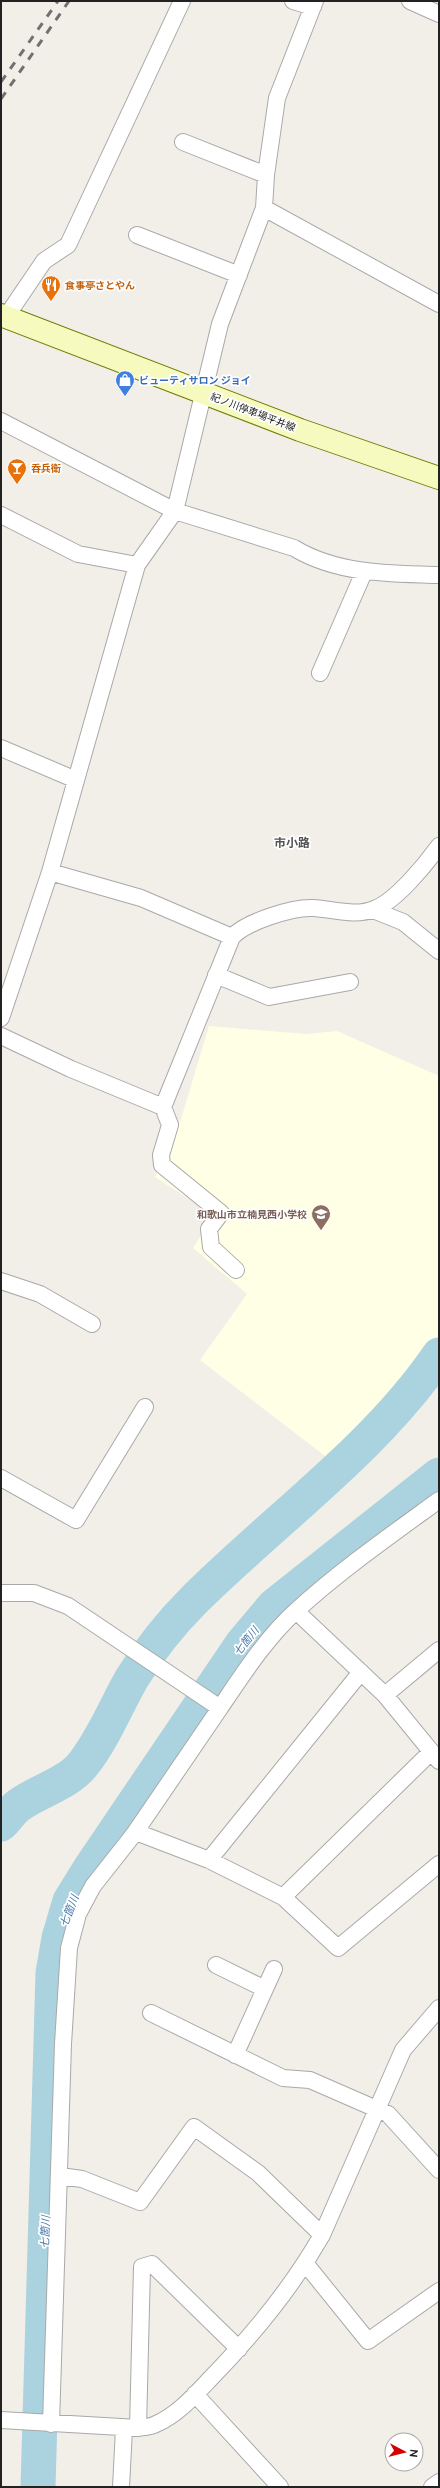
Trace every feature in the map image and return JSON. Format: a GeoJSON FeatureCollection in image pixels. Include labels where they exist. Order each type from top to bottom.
{"type":"FeatureCollection","features":[{"type":"Feature","properties":{"kind":"main road","name":"紀ノ川停車場平井線"},"geometry":{"type":"LineString","coordinates":[[4,316],[300,430],[439,478]]}},
{"type":"Feature","properties":{"kind":"street"},"geometry":{"type":"LineString","coordinates":[[4,316],[44,262],[68,245],[182,1]]}},
{"type":"Feature","properties":{"kind":"street"},"geometry":{"type":"LineString","coordinates":[[1,1018],[50,872],[137,565],[175,511],[220,324],[264,208],[266,175],[277,98],[314,4],[293,1]]}},
{"type":"Feature","properties":{"kind":"street"},"geometry":{"type":"LineString","coordinates":[[410,1],[439,14]]}},
{"type":"Feature","properties":{"kind":"street"},"geometry":{"type":"LineString","coordinates":[[183,142],[266,175]]}},
{"type":"Feature","properties":{"kind":"street"},"geometry":{"type":"LineString","coordinates":[[264,208],[439,304]]}},
{"type":"Feature","properties":{"kind":"street"},"geometry":{"type":"LineString","coordinates":[[137,235],[239,275]]}},
{"type":"Feature","properties":{"kind":"street"},"geometry":{"type":"LineString","coordinates":[[1,421],[175,511],[294,548],[307,556],[364,572],[439,575]]}},
{"type":"Feature","properties":{"kind":"street"},"geometry":{"type":"LineString","coordinates":[[1,515],[78,554],[137,565]]}},
{"type":"Feature","properties":{"kind":"street"},"geometry":{"type":"LineString","coordinates":[[320,673],[364,572]]}},
{"type":"Feature","properties":{"kind":"street"},"geometry":{"type":"LineString","coordinates":[[1,748],[76,780]]}},
{"type":"Feature","properties":{"kind":"street"},"geometry":{"type":"LineString","coordinates":[[236,1270],[211,1247],[209,1229],[221,1213],[162,1165],[161,1155],[170,1125],[163,1107],[232,937],[240,929],[283,913],[312,908],[350,913],[373,910],[386,903],[439,846]]}},
{"type":"Feature","properties":{"kind":"street"},"geometry":{"type":"LineString","coordinates":[[50,872],[141,898],[232,937]]}},
{"type":"Feature","properties":{"kind":"street"},"geometry":{"type":"LineString","coordinates":[[373,910],[402,922],[439,951]]}},
{"type":"Feature","properties":{"kind":"street"},"geometry":{"type":"LineString","coordinates":[[216,975],[269,997],[350,982]]}},
{"type":"Feature","properties":{"kind":"street"},"geometry":{"type":"LineString","coordinates":[[1,1036],[71,1069],[163,1107]]}},
{"type":"Feature","properties":{"kind":"street"},"geometry":{"type":"LineString","coordinates":[[1,1281],[40,1294],[92,1324]]}},
{"type":"Feature","properties":{"kind":"street"},"geometry":{"type":"LineString","coordinates":[[1,1478],[76,1520],[145,1407]]}},
{"type":"Feature","properties":{"kind":"street"},"geometry":{"type":"LineString","coordinates":[[44,2424],[60,2176],[63,2044],[69,1948],[78,1914],[93,1886],[136,1832],[217,1707],[258,1653],[296,1611],[373,1548],[439,1500]]}},
{"type":"Feature","properties":{"kind":"street"},"geometry":{"type":"LineString","coordinates":[[1,1593],[34,1593],[68,1606],[200,1694],[217,1707]]}},
{"type":"Feature","properties":{"kind":"street"},"geometry":{"type":"LineString","coordinates":[[283,1897],[435,1757],[385,1695],[296,1611]]}},
{"type":"Feature","properties":{"kind":"street"},"geometry":{"type":"LineString","coordinates":[[385,1695],[439,1650]]}},
{"type":"Feature","properties":{"kind":"street"},"geometry":{"type":"LineString","coordinates":[[209,1860],[361,1672]]}},
{"type":"Feature","properties":{"kind":"street"},"geometry":{"type":"LineString","coordinates":[[136,1832],[209,1860],[283,1897],[338,1948],[439,1864]]}},
{"type":"Feature","properties":{"kind":"street"},"geometry":{"type":"LineString","coordinates":[[216,1966],[265,1989]]}},
{"type":"Feature","properties":{"kind":"street"},"geometry":{"type":"LineString","coordinates":[[235,2054],[274,1969]]}},
{"type":"Feature","properties":{"kind":"street"},"geometry":{"type":"LineString","coordinates":[[1,2420],[131,2429],[156,2425],[175,2413],[239,2349],[283,2296],[305,2263],[322,2234],[403,2050],[439,2008]]}},
{"type":"Feature","properties":{"kind":"street"},"geometry":{"type":"LineString","coordinates":[[151,2013],[283,2078],[310,2080],[388,2114],[439,2170]]}},
{"type":"Feature","properties":{"kind":"street"},"geometry":{"type":"LineString","coordinates":[[60,2176],[82,2179],[140,2202],[194,2128],[258,2173],[322,2234]]}},
{"type":"Feature","properties":{"kind":"street"},"geometry":{"type":"LineString","coordinates":[[305,2263],[368,2341],[439,2291]]}},
{"type":"Feature","properties":{"kind":"street"},"geometry":{"type":"LineString","coordinates":[[121,2487],[131,2429],[142,2267],[152,2264],[239,2349]]}},
{"type":"Feature","properties":{"kind":"street"},"geometry":{"type":"LineString","coordinates":[[195,2394],[280,2487]]}},
{"type":"Feature","properties":{"kind":"street"},"geometry":{"type":"LineString","coordinates":[[432,2487],[439,2482]]}},
{"type":"Feature","properties":{"kind":"shaded area","name":"和歌山市立楠見西小学校"},"geometry":{"type":"Polygon","coordinates":[[[209,1026],[306,1034],[337,1031],[439,1076],[439,1352],[431,1347],[329,1459],[200,1360],[247,1294],[193,1248],[214,1215],[155,1177],[181,1119],[209,1026]]]}},
{"type":"Feature","properties":{"kind":"waterway"},"geometry":{"type":"LineString","coordinates":[[1,1824],[19,1805],[62,1782],[84,1763],[98,1743],[132,1678],[160,1638],[176,1619],[224,1571],[322,1483],[385,1422],[439,1355]]}},
{"type":"Feature","properties":{"kind":"waterway","name":"七箇川"},"geometry":{"type":"LineString","coordinates":[[38,2487],[53,1973],[59,1938],[70,1901],[91,1867],[242,1644],[274,1606],[439,1475]]}},
{"type":"Feature","properties":{"kind":"railway"},"geometry":{"type":"LineString","coordinates":[[1,82],[58,1]]}},
{"type":"Feature","properties":{"kind":"railway"},"geometry":{"type":"LineString","coordinates":[[1,99],[69,1]]}},
{"type":"Feature","properties":{"kind":"place","name":"食事亭さとやん"},"geometry":{"type":"Point","coordinates":[51,302]}},
{"type":"Feature","properties":{"kind":"place","name":"ビューティサロン ジョイ"},"geometry":{"type":"Point","coordinates":[125,397]}},
{"type":"Feature","properties":{"kind":"place","name":"呑兵衛"},"geometry":{"type":"Point","coordinates":[17,485]}},
{"type":"Feature","properties":{"kind":"place","name":"和歌山市立楠見西小学校"},"geometry":{"type":"Point","coordinates":[321,1231]}},
{"type":"Feature","properties":{"kind":"district","name":"市小路"},"geometry":{"type":"Point","coordinates":[292,842]}}]}
